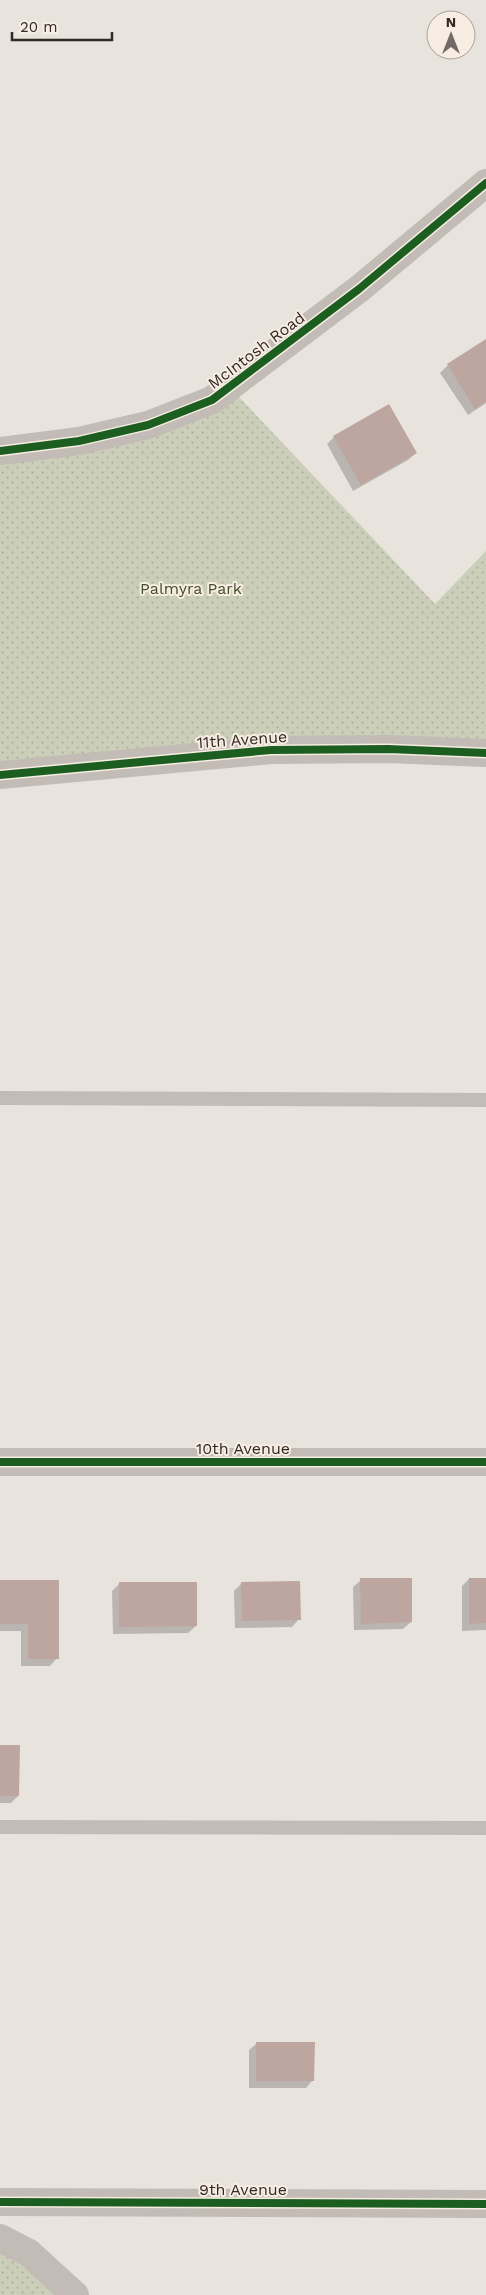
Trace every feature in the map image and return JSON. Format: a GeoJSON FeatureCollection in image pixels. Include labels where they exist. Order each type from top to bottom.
{"type":"FeatureCollection","features":[{"type":"Feature","properties":{"kind":"street","name":"McIntosh Road"},"geometry":{"type":"LineString","coordinates":[[0,451],[79,441],[148,425],[212,400],[359,289],[486,184]]}},
{"type":"Feature","properties":{"kind":"street","name":"11th Avenue"},"geometry":{"type":"LineString","coordinates":[[0,774],[271,750],[388,749],[486,753]]}},
{"type":"Feature","properties":{"kind":"street","name":"10th Avenue"},"geometry":{"type":"LineString","coordinates":[[0,1462],[486,1462]]}},
{"type":"Feature","properties":{"kind":"street","name":"9th Avenue"},"geometry":{"type":"LineString","coordinates":[[0,2202],[486,2204]]}},
{"type":"Feature","properties":{"kind":"street"},"geometry":{"type":"LineString","coordinates":[[0,2238],[29,2253],[75,2295]]}},
{"type":"Feature","properties":{"kind":"lane"},"geometry":{"type":"LineString","coordinates":[[0,1098],[486,1100]]}},
{"type":"Feature","properties":{"kind":"lane"},"geometry":{"type":"LineString","coordinates":[[0,1827],[486,1828]]}},
{"type":"Feature","properties":{"kind":"green space","name":"Palmyra Park"},"geometry":{"type":"Polygon","coordinates":[[[237,395],[435,604],[486,551],[486,748],[0,768],[0,459],[237,395]]]}},
{"type":"Feature","properties":{"kind":"green space"},"geometry":{"type":"Polygon","coordinates":[[[0,2242],[67,2295],[0,2295],[0,2242]]]}},
{"type":"Feature","properties":{"kind":"building"},"geometry":{"type":"Polygon","coordinates":[[[486,339],[486,402],[475,409],[447,364],[486,339]]]}},
{"type":"Feature","properties":{"kind":"building"},"geometry":{"type":"Polygon","coordinates":[[[389,404],[417,453],[361,485],[333,436],[389,404]]]}},
{"type":"Feature","properties":{"kind":"building"},"geometry":{"type":"Polygon","coordinates":[[[360,1578],[412,1578],[412,1622],[361,1624],[360,1578]]]}},
{"type":"Feature","properties":{"kind":"building"},"geometry":{"type":"Polygon","coordinates":[[[469,1578],[486,1578],[486,1623],[469,1624],[469,1578]]]}},
{"type":"Feature","properties":{"kind":"building"},"geometry":{"type":"Polygon","coordinates":[[[0,1580],[59,1580],[59,1659],[28,1659],[28,1624],[0,1624],[0,1580]]]}},
{"type":"Feature","properties":{"kind":"building"},"geometry":{"type":"Polygon","coordinates":[[[300,1581],[301,1620],[242,1621],[241,1582],[300,1581]]]}},
{"type":"Feature","properties":{"kind":"building"},"geometry":{"type":"Polygon","coordinates":[[[119,1582],[197,1582],[197,1626],[119,1627],[119,1582]]]}},
{"type":"Feature","properties":{"kind":"building"},"geometry":{"type":"Polygon","coordinates":[[[0,1745],[20,1745],[19,1796],[0,1796],[0,1745]]]}},
{"type":"Feature","properties":{"kind":"building"},"geometry":{"type":"Polygon","coordinates":[[[256,2042],[315,2042],[314,2081],[256,2081],[256,2042]]]}},
{"type":"Feature","properties":{"kind":"cycle path"},"geometry":{"type":"LineString","coordinates":[[0,451],[79,441],[148,425],[212,400],[359,289],[486,183]]}},
{"type":"Feature","properties":{"kind":"cycle path"},"geometry":{"type":"LineString","coordinates":[[0,775],[271,750],[388,749],[486,753]]}},
{"type":"Feature","properties":{"kind":"cycle path"},"geometry":{"type":"LineString","coordinates":[[0,1462],[486,1462]]}},
{"type":"Feature","properties":{"kind":"cycle path"},"geometry":{"type":"LineString","coordinates":[[0,2202],[486,2204]]}}]}
